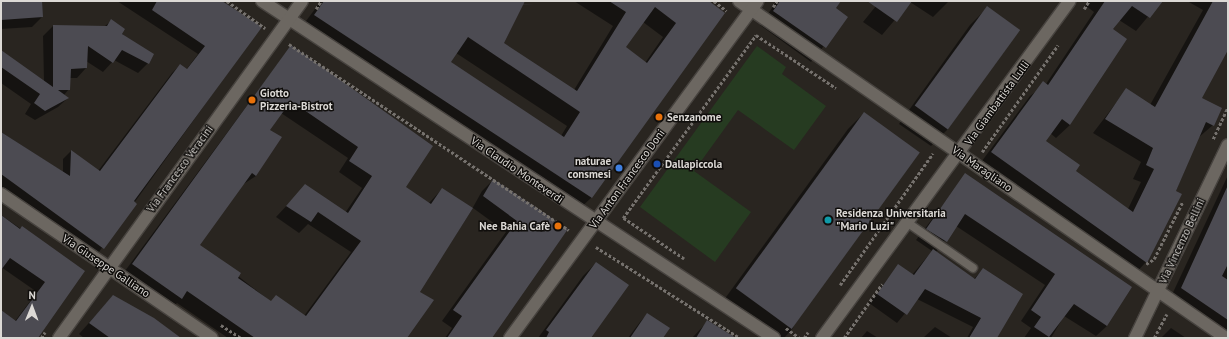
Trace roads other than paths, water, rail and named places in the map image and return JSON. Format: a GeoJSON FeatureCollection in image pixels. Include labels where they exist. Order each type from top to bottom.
{"type":"FeatureCollection","features":[{"type":"Feature","properties":{"kind":"street","name":"Via Claudio Monteverdi"},"geometry":{"type":"LineString","coordinates":[[262,1],[595,222],[774,338]]}},
{"type":"Feature","properties":{"kind":"street","name":"Via Francesco Veracini"},"geometry":{"type":"LineString","coordinates":[[59,338],[302,1]]}},
{"type":"Feature","properties":{"kind":"street","name":"Via Maragliano"},"geometry":{"type":"LineString","coordinates":[[739,1],[755,6],[960,154],[1226,338]]}},
{"type":"Feature","properties":{"kind":"street","name":"Via Giambattista Lulli"},"geometry":{"type":"LineString","coordinates":[[822,338],[960,154],[1070,1]]}},
{"type":"Feature","properties":{"kind":"street","name":"Via Anton Francesco Doni"},"geometry":{"type":"LineString","coordinates":[[510,338],[755,6]]}},
{"type":"Feature","properties":{"kind":"street","name":"Via Vincenzo Bellini"},"geometry":{"type":"LineString","coordinates":[[1135,338],[1228,145]]}},
{"type":"Feature","properties":{"kind":"street","name":"Via Giuseppe Galliano"},"geometry":{"type":"LineString","coordinates":[[1,194],[212,338]]}},
{"type":"Feature","properties":{"kind":"lane"},"geometry":{"type":"LineString","coordinates":[[908,223],[973,268]]}},
{"type":"Feature","properties":{"kind":"place","name":"Giotto Pizzeria-Bistrot"},"geometry":{"type":"Point","coordinates":[252,100]}},
{"type":"Feature","properties":{"kind":"place","name":"Senzanome"},"geometry":{"type":"Point","coordinates":[659,117]}},
{"type":"Feature","properties":{"kind":"place","name":"Dallapiccola"},"geometry":{"type":"Point","coordinates":[657,164]}},
{"type":"Feature","properties":{"kind":"place","name":"naturae consmesi"},"geometry":{"type":"Point","coordinates":[619,168]}},
{"type":"Feature","properties":{"kind":"place","name":"Residenza Universitaria \"Mario Luzi\""},"geometry":{"type":"Point","coordinates":[828,220]}},
{"type":"Feature","properties":{"kind":"place","name":"Nee Bahia Cafè"},"geometry":{"type":"Point","coordinates":[558,226]}}]}
